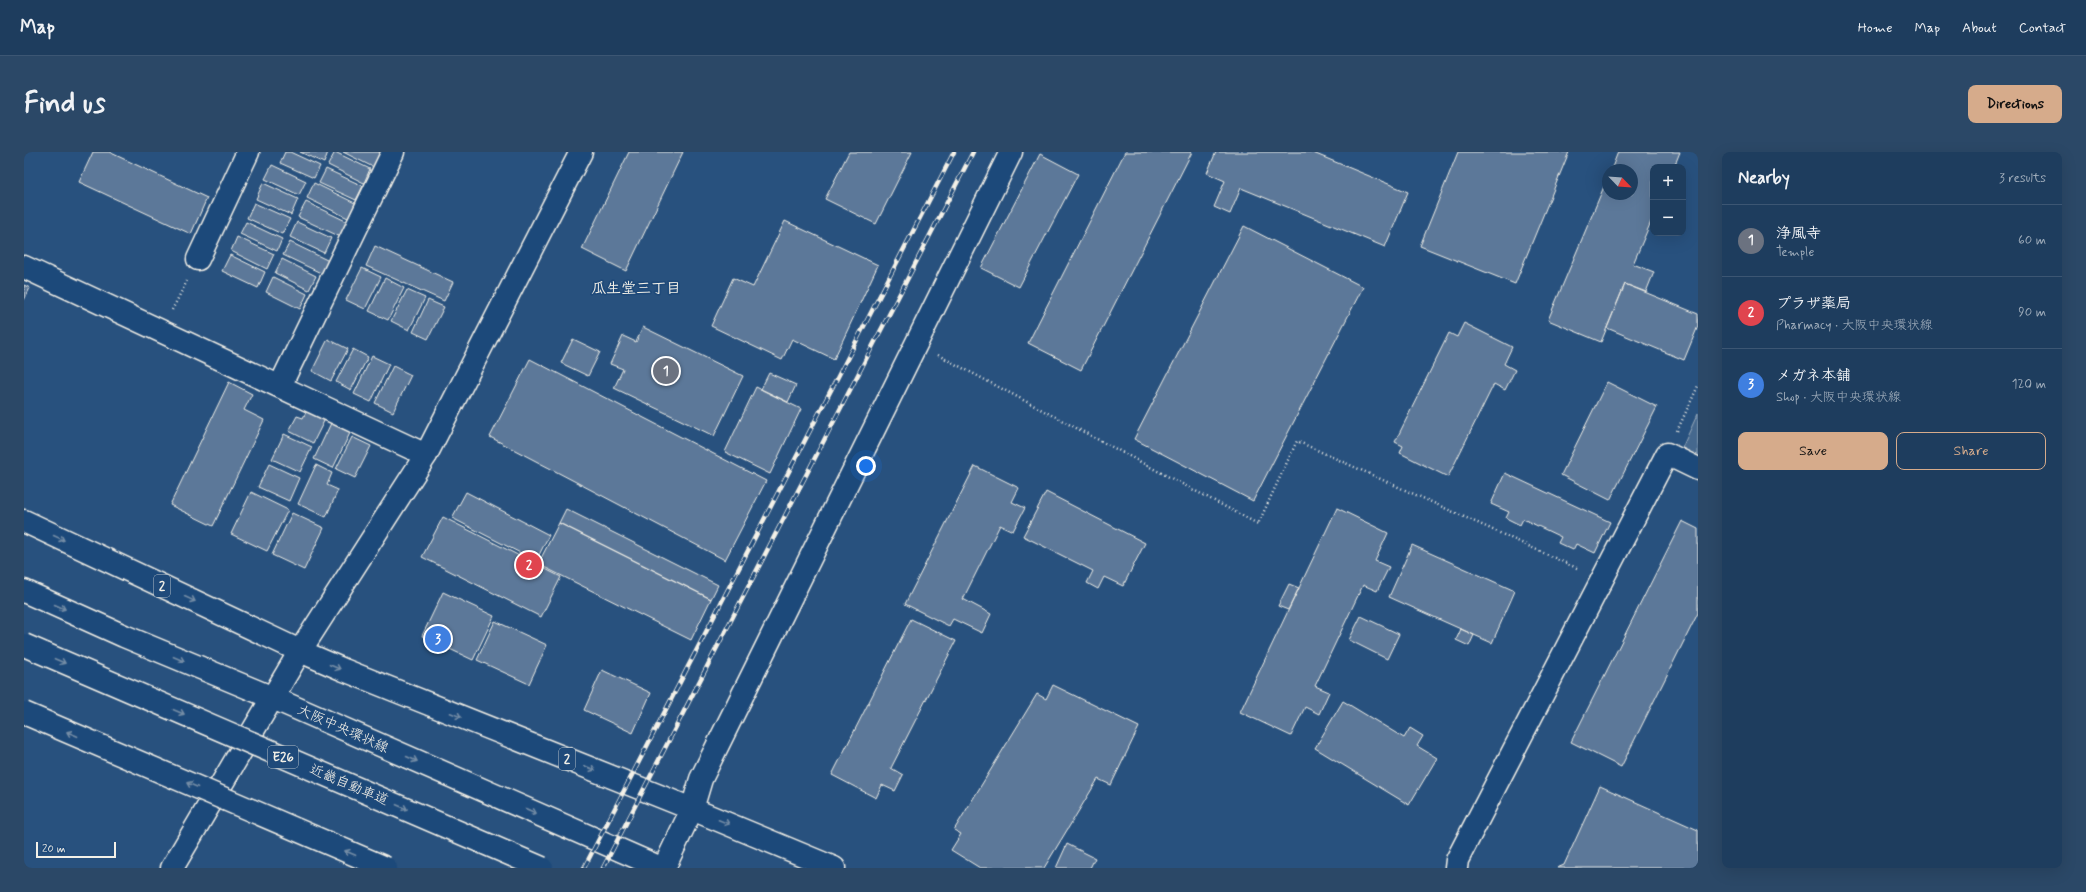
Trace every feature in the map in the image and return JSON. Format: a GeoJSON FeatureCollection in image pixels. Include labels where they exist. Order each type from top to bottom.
{"type":"FeatureCollection","features":[{"type":"Feature","properties":{"kind":"main road"},"geometry":{"type":"LineString","coordinates":[[198,259],[248,152]]}},
{"type":"Feature","properties":{"kind":"main road"},"geometry":{"type":"LineString","coordinates":[[280,386],[393,152]]}},
{"type":"Feature","properties":{"kind":"main road"},"geometry":{"type":"LineString","coordinates":[[172,868],[300,651],[426,455],[581,152]]}},
{"type":"Feature","properties":{"kind":"main road"},"geometry":{"type":"LineString","coordinates":[[664,868],[692,809],[701,779],[1011,152]]}},
{"type":"Feature","properties":{"kind":"main road"},"geometry":{"type":"LineString","coordinates":[[24,267],[426,455]]}},
{"type":"Feature","properties":{"kind":"main road"},"geometry":{"type":"LineString","coordinates":[[1456,868],[1457,860],[1666,454],[1698,469]]}},
{"type":"Feature","properties":{"kind":"main road","name":"2"},"geometry":{"type":"LineString","coordinates":[[24,521],[300,651],[692,809],[834,868]]}},
{"type":"Feature","properties":{"kind":"main road","name":"大阪中央環状線"},"geometry":{"type":"LineString","coordinates":[[24,591],[124,636],[273,698],[661,868]]}},
{"type":"Feature","properties":{"kind":"main road","name":"近畿自動車道"},"geometry":{"type":"LineString","coordinates":[[24,645],[542,868]]}},
{"type":"Feature","properties":{"kind":"main road"},"geometry":{"type":"LineString","coordinates":[[24,713],[386,868]]}},
{"type":"Feature","properties":{"kind":"path"},"geometry":{"type":"LineString","coordinates":[[161,331],[198,259]]}},
{"type":"Feature","properties":{"kind":"path"},"geometry":{"type":"LineString","coordinates":[[936,354],[1258,524],[1298,441],[1602,579]]}},
{"type":"Feature","properties":{"kind":"path"},"geometry":{"type":"LineString","coordinates":[[1666,454],[1698,386]]}},
{"type":"Feature","properties":{"kind":"shaded area"},"geometry":{"type":"Polygon","coordinates":[[[1698,413],[1698,456],[1682,448],[1698,413]]]}},
{"type":"Feature","properties":{"kind":"building"},"geometry":{"type":"Polygon","coordinates":[[[93,152],[109,152],[207,198],[191,234],[79,182],[93,152]]]}},
{"type":"Feature","properties":{"kind":"building"},"geometry":{"type":"Polygon","coordinates":[[[285,152],[290,152],[320,166],[314,178],[280,163],[285,152]]]}},
{"type":"Feature","properties":{"kind":"building"},"geometry":{"type":"Polygon","coordinates":[[[300,152],[328,152],[324,163],[300,152]]]}},
{"type":"Feature","properties":{"kind":"building"},"geometry":{"type":"Polygon","coordinates":[[[335,152],[370,169],[364,183],[328,165],[335,152]]]}},
{"type":"Feature","properties":{"kind":"building"},"geometry":{"type":"Polygon","coordinates":[[[343,152],[379,152],[385,155],[377,169],[343,152]]]}},
{"type":"Feature","properties":{"kind":"building"},"geometry":{"type":"Polygon","coordinates":[[[629,152],[683,152],[626,271],[582,249],[629,152]]]}},
{"type":"Feature","properties":{"kind":"building"},"geometry":{"type":"Polygon","coordinates":[[[849,152],[912,152],[876,224],[825,199],[849,152]]]}},
{"type":"Feature","properties":{"kind":"building"},"geometry":{"type":"Polygon","coordinates":[[[1125,152],[1192,152],[1081,370],[1028,343],[1125,152]]]}},
{"type":"Feature","properties":{"kind":"building"},"geometry":{"type":"Polygon","coordinates":[[[1216,152],[1311,152],[1408,192],[1385,247],[1241,188],[1230,214],[1214,207],[1225,181],[1207,173],[1216,152]]]}},
{"type":"Feature","properties":{"kind":"building"},"geometry":{"type":"Polygon","coordinates":[[[1458,152],[1569,152],[1515,284],[1420,246],[1458,152]]]}},
{"type":"Feature","properties":{"kind":"building"},"geometry":{"type":"Polygon","coordinates":[[[1618,152],[1680,152],[1675,164],[1650,164],[1650,224],[1633,264],[1654,272],[1646,292],[1625,284],[1601,342],[1548,320],[1602,191],[1602,200],[1638,200],[1638,164],[1613,164],[1618,152]]]}},
{"type":"Feature","properties":{"kind":"building"},"geometry":{"type":"Polygon","coordinates":[[[1040,154],[1078,174],[1019,287],[981,268],[1040,154]]]}},
{"type":"Feature","properties":{"kind":"building"},"geometry":{"type":"Polygon","coordinates":[[[272,165],[306,181],[299,195],[265,179],[272,165]]]}},
{"type":"Feature","properties":{"kind":"building"},"geometry":{"type":"Polygon","coordinates":[[[326,169],[363,186],[356,200],[319,183],[326,169]]]}},
{"type":"Feature","properties":{"kind":"building"},"geometry":{"type":"Polygon","coordinates":[[[263,183],[298,199],[291,215],[256,199],[263,183]]]}},
{"type":"Feature","properties":{"kind":"building"},"geometry":{"type":"Polygon","coordinates":[[[314,183],[357,204],[350,219],[307,198],[314,183]]]}},
{"type":"Feature","properties":{"kind":"building"},"geometry":{"type":"Polygon","coordinates":[[[306,202],[350,223],[343,238],[298,217],[306,202]]]}},
{"type":"Feature","properties":{"kind":"building"},"geometry":{"type":"Polygon","coordinates":[[[254,203],[290,219],[282,234],[247,218],[254,203]]]}},
{"type":"Feature","properties":{"kind":"building"},"geometry":{"type":"Polygon","coordinates":[[[785,221],[878,265],[834,359],[792,339],[782,360],[711,326],[733,278],[753,287],[785,221]]]}},
{"type":"Feature","properties":{"kind":"building"},"geometry":{"type":"Polygon","coordinates":[[[246,222],[282,239],[277,251],[240,234],[246,222]]]}},
{"type":"Feature","properties":{"kind":"building"},"geometry":{"type":"Polygon","coordinates":[[[297,222],[331,238],[324,253],[290,237],[297,222]]]}},
{"type":"Feature","properties":{"kind":"building"},"geometry":{"type":"Polygon","coordinates":[[[1244,226],[1363,287],[1253,501],[1134,439],[1244,226]]]}},
{"type":"Feature","properties":{"kind":"building"},"geometry":{"type":"Polygon","coordinates":[[[237,237],[274,254],[267,269],[231,251],[237,237]]]}},
{"type":"Feature","properties":{"kind":"building"},"geometry":{"type":"Polygon","coordinates":[[[290,242],[329,261],[323,274],[283,255],[290,242]]]}},
{"type":"Feature","properties":{"kind":"building"},"geometry":{"type":"Polygon","coordinates":[[[375,246],[453,282],[444,301],[366,266],[375,246]]]}},
{"type":"Feature","properties":{"kind":"building"},"geometry":{"type":"Polygon","coordinates":[[[230,255],[265,272],[258,288],[222,271],[230,255]]]}},
{"type":"Feature","properties":{"kind":"building"},"geometry":{"type":"Polygon","coordinates":[[[282,259],[316,276],[309,290],[275,273],[282,259]]]}},
{"type":"Feature","properties":{"kind":"building"},"geometry":{"type":"Polygon","coordinates":[[[362,268],[381,277],[365,309],[346,300],[362,268]]]}},
{"type":"Feature","properties":{"kind":"building"},"geometry":{"type":"Polygon","coordinates":[[[273,277],[307,294],[300,309],[266,292],[273,277]]]}},
{"type":"Feature","properties":{"kind":"building"},"geometry":{"type":"Polygon","coordinates":[[[385,278],[404,288],[388,320],[369,311],[385,278]]]}},
{"type":"Feature","properties":{"kind":"building"},"geometry":{"type":"Polygon","coordinates":[[[1625,284],[1698,314],[1698,326],[1684,360],[1607,328],[1625,284]]]}},
{"type":"Feature","properties":{"kind":"building"},"geometry":{"type":"Polygon","coordinates":[[[24,285],[30,288],[24,300],[24,285]]]}},
{"type":"Feature","properties":{"kind":"building"},"geometry":{"type":"Polygon","coordinates":[[[407,290],[425,298],[409,330],[391,321],[407,290]]]}},
{"type":"Feature","properties":{"kind":"building"},"geometry":{"type":"Polygon","coordinates":[[[428,300],[444,307],[428,339],[413,332],[428,300]]]}},
{"type":"Feature","properties":{"kind":"building"},"geometry":{"type":"Polygon","coordinates":[[[1464,323],[1512,347],[1504,364],[1515,370],[1505,390],[1494,384],[1448,477],[1400,453],[1403,446],[1395,442],[1449,333],[1457,337],[1464,323]]]}},
{"type":"Feature","properties":{"kind":"building"},"geometry":{"type":"Polygon","coordinates":[[[643,327],[743,376],[714,436],[614,388],[623,369],[610,364],[623,336],[636,342],[643,327]]]}},
{"type":"Feature","properties":{"kind":"building"},"geometry":{"type":"Polygon","coordinates":[[[328,339],[348,349],[331,381],[312,371],[328,339]]]}},
{"type":"Feature","properties":{"kind":"building"},"geometry":{"type":"Polygon","coordinates":[[[573,339],[600,352],[588,376],[561,363],[573,339]]]}},
{"type":"Feature","properties":{"kind":"building"},"geometry":{"type":"Polygon","coordinates":[[[353,349],[368,357],[351,390],[336,382],[353,349]]]}},
{"type":"Feature","properties":{"kind":"building"},"geometry":{"type":"Polygon","coordinates":[[[372,356],[389,364],[371,402],[354,394],[372,356]]]}},
{"type":"Feature","properties":{"kind":"building"},"geometry":{"type":"Polygon","coordinates":[[[530,359],[766,481],[725,560],[490,437],[530,359]]]}},
{"type":"Feature","properties":{"kind":"building"},"geometry":{"type":"Polygon","coordinates":[[[393,366],[411,375],[393,412],[375,403],[393,366]]]}},
{"type":"Feature","properties":{"kind":"building"},"geometry":{"type":"Polygon","coordinates":[[[769,373],[796,385],[788,402],[761,389],[769,373]]]}},
{"type":"Feature","properties":{"kind":"building"},"geometry":{"type":"Polygon","coordinates":[[[229,382],[252,394],[244,410],[264,420],[213,526],[170,505],[229,382]]]}},
{"type":"Feature","properties":{"kind":"building"},"geometry":{"type":"Polygon","coordinates":[[[1607,382],[1657,407],[1610,500],[1561,475],[1607,382]]]}},
{"type":"Feature","properties":{"kind":"building"},"geometry":{"type":"Polygon","coordinates":[[[756,387],[801,409],[770,474],[725,452],[756,387]]]}},
{"type":"Feature","properties":{"kind":"building"},"geometry":{"type":"Polygon","coordinates":[[[308,408],[326,417],[313,443],[289,431],[297,416],[303,418],[308,408]]]}},
{"type":"Feature","properties":{"kind":"building"},"geometry":{"type":"Polygon","coordinates":[[[332,421],[351,431],[333,468],[314,459],[332,421]]]}},
{"type":"Feature","properties":{"kind":"building"},"geometry":{"type":"Polygon","coordinates":[[[284,434],[312,447],[300,472],[272,459],[284,434]]]}},
{"type":"Feature","properties":{"kind":"building"},"geometry":{"type":"Polygon","coordinates":[[[352,437],[371,446],[355,478],[336,469],[352,437]]]}},
{"type":"Feature","properties":{"kind":"building"},"geometry":{"type":"Polygon","coordinates":[[[269,464],[299,478],[289,501],[258,487],[269,464]]]}},
{"type":"Feature","properties":{"kind":"building"},"geometry":{"type":"Polygon","coordinates":[[[316,465],[332,473],[327,485],[338,490],[326,517],[298,504],[316,465]]]}},
{"type":"Feature","properties":{"kind":"building"},"geometry":{"type":"Polygon","coordinates":[[[975,466],[1019,488],[1012,502],[1025,508],[1013,531],[1000,525],[963,599],[991,614],[982,633],[953,619],[949,626],[905,604],[975,466]]]}},
{"type":"Feature","properties":{"kind":"building"},"geometry":{"type":"Polygon","coordinates":[[[1505,473],[1610,522],[1595,553],[1576,544],[1573,550],[1558,543],[1561,537],[1523,519],[1520,525],[1506,518],[1509,512],[1491,504],[1505,473]]]}},
{"type":"Feature","properties":{"kind":"building"},"geometry":{"type":"Polygon","coordinates":[[[251,492],[288,510],[267,551],[231,534],[251,492]]]}},
{"type":"Feature","properties":{"kind":"building"},"geometry":{"type":"Polygon","coordinates":[[[466,492],[549,535],[536,561],[452,518],[466,492]]]}},
{"type":"Feature","properties":{"kind":"building"},"geometry":{"type":"Polygon","coordinates":[[[1046,492],[1145,543],[1123,586],[1104,577],[1098,589],[1087,583],[1093,571],[1023,536],[1046,492]]]}},
{"type":"Feature","properties":{"kind":"building"},"geometry":{"type":"Polygon","coordinates":[[[1337,508],[1388,533],[1375,561],[1389,567],[1377,591],[1363,585],[1315,686],[1329,692],[1319,714],[1305,707],[1291,736],[1240,712],[1337,508]]]}},
{"type":"Feature","properties":{"kind":"building"},"geometry":{"type":"Polygon","coordinates":[[[566,509],[718,585],[711,599],[559,523],[566,509]]]}},
{"type":"Feature","properties":{"kind":"building"},"geometry":{"type":"Polygon","coordinates":[[[292,513],[324,528],[304,570],[272,555],[292,513]]]}},
{"type":"Feature","properties":{"kind":"building"},"geometry":{"type":"Polygon","coordinates":[[[443,517],[561,577],[541,617],[422,557],[443,517]]]}},
{"type":"Feature","properties":{"kind":"building"},"geometry":{"type":"Polygon","coordinates":[[[1682,521],[1698,529],[1698,613],[1621,767],[1571,742],[1682,521]]]}},
{"type":"Feature","properties":{"kind":"building"},"geometry":{"type":"Polygon","coordinates":[[[559,523],[711,599],[691,640],[538,564],[559,523]]]}},
{"type":"Feature","properties":{"kind":"building"},"geometry":{"type":"Polygon","coordinates":[[[1412,545],[1515,591],[1492,643],[1389,597],[1412,545]]]}},
{"type":"Feature","properties":{"kind":"building"},"geometry":{"type":"Polygon","coordinates":[[[1289,584],[1299,588],[1288,610],[1278,606],[1289,584]]]}},
{"type":"Feature","properties":{"kind":"building"},"geometry":{"type":"Polygon","coordinates":[[[443,592],[494,616],[473,660],[422,636],[443,592]]]}},
{"type":"Feature","properties":{"kind":"building"},"geometry":{"type":"Polygon","coordinates":[[[1361,616],[1399,634],[1387,659],[1349,640],[1361,616]]]}},
{"type":"Feature","properties":{"kind":"building"},"geometry":{"type":"Polygon","coordinates":[[[911,619],[956,641],[891,768],[903,775],[895,791],[882,785],[876,798],[832,775],[911,619]]]}},
{"type":"Feature","properties":{"kind":"building"},"geometry":{"type":"Polygon","coordinates":[[[495,621],[547,645],[529,684],[477,660],[495,621]]]}},
{"type":"Feature","properties":{"kind":"building"},"geometry":{"type":"Polygon","coordinates":[[[1461,629],[1474,635],[1469,646],[1456,640],[1461,629]]]}},
{"type":"Feature","properties":{"kind":"building"},"geometry":{"type":"Polygon","coordinates":[[[602,670],[651,693],[633,733],[584,710],[602,670]]]}},
{"type":"Feature","properties":{"kind":"building"},"geometry":{"type":"Polygon","coordinates":[[[1053,685],[1139,727],[1111,785],[1098,779],[1044,868],[980,868],[951,850],[961,834],[954,830],[1037,694],[1046,699],[1053,685]]]}},
{"type":"Feature","properties":{"kind":"building"},"geometry":{"type":"Polygon","coordinates":[[[1343,701],[1404,738],[1410,728],[1423,736],[1417,746],[1437,758],[1409,805],[1315,748],[1343,701]]]}},
{"type":"Feature","properties":{"kind":"building"},"geometry":{"type":"Polygon","coordinates":[[[1600,786],[1698,830],[1698,868],[1557,868],[1564,865],[1600,786]]]}},
{"type":"Feature","properties":{"kind":"building"},"geometry":{"type":"Polygon","coordinates":[[[1067,844],[1095,858],[1090,868],[1056,868],[1067,844]]]}},
{"type":"Feature","properties":{"kind":"railway"},"geometry":{"type":"LineString","coordinates":[[584,868],[954,152]]}},
{"type":"Feature","properties":{"kind":"railway"},"geometry":{"type":"LineString","coordinates":[[603,868],[973,152]]}},
{"type":"Feature","properties":{"kind":"place","name":"浄風寺"},"geometry":{"type":"Point","coordinates":[666,371]}},
{"type":"Feature","properties":{"kind":"place","name":"プラザ薬局"},"geometry":{"type":"Point","coordinates":[529,565]}},
{"type":"Feature","properties":{"kind":"place","name":"メガネ本舗"},"geometry":{"type":"Point","coordinates":[438,639]}},
{"type":"Feature","properties":{"kind":"district","name":"瓜生堂三丁目"},"geometry":{"type":"Point","coordinates":[636,289]}}]}
